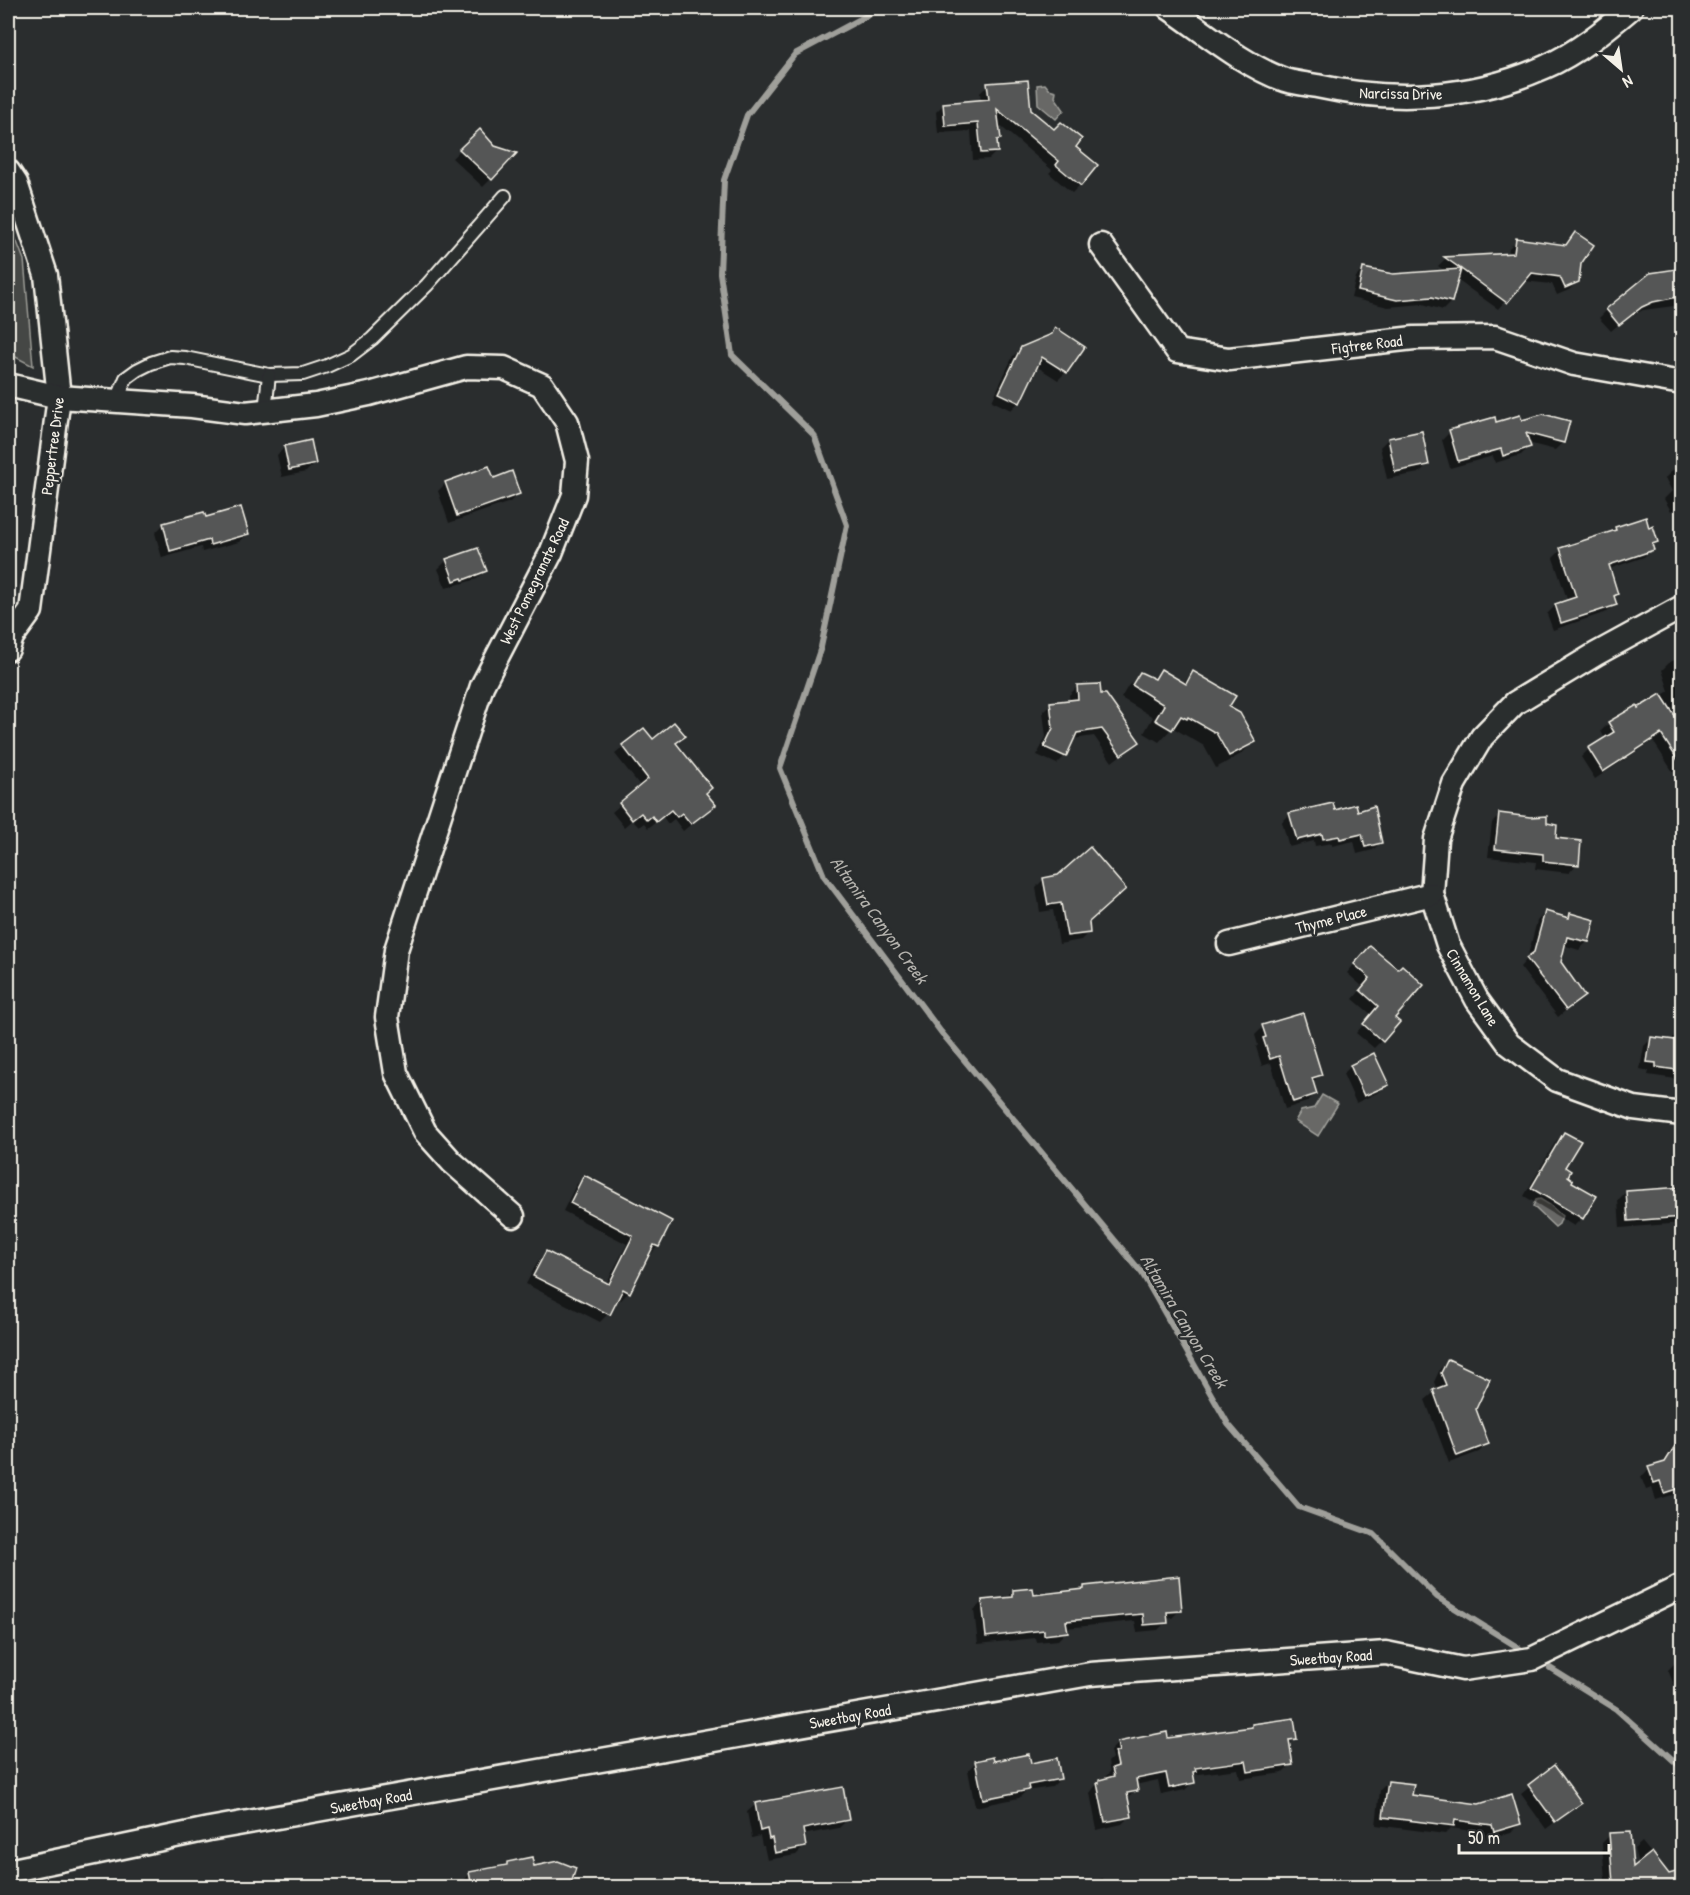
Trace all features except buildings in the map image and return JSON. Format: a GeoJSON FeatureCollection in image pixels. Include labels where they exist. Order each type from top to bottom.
{"type":"FeatureCollection","features":[{"type":"Feature","properties":{"kind":"street","name":"Narcissa Drive"},"geometry":{"type":"LineString","coordinates":[[1169,8],[1244,59],[1284,79],[1361,94],[1424,96],[1477,90],[1545,67],[1599,35],[1631,8]]}},
{"type":"Feature","properties":{"kind":"street","name":"Peppertree Drive"},"geometry":{"type":"LineString","coordinates":[[8,171],[16,183],[46,275],[59,397],[31,610],[12,637],[8,649]]}},
{"type":"Feature","properties":{"kind":"street","name":"Figtree Road"},"geometry":{"type":"LineString","coordinates":[[1101,245],[1177,351],[1229,359],[1414,338],[1495,337],[1574,364],[1683,383]]}},
{"type":"Feature","properties":{"kind":"street","name":"West Pomegranate Road"},"geometry":{"type":"LineString","coordinates":[[8,385],[59,397],[192,406],[245,413],[316,405],[369,394],[466,367],[504,368],[542,385],[567,422],[577,461],[574,495],[551,553],[483,682],[396,950],[387,1017],[396,1073],[425,1132],[452,1162],[513,1216]]}},
{"type":"Feature","properties":{"kind":"street","name":"Cinnamon Lane"},"geometry":{"type":"LineString","coordinates":[[1683,606],[1596,654],[1515,703],[1482,737],[1454,784],[1436,839],[1432,894],[1448,945],[1477,1000],[1509,1044],[1557,1080],[1634,1108],[1683,1114]]}},
{"type":"Feature","properties":{"kind":"street","name":"Thyme Place"},"geometry":{"type":"LineString","coordinates":[[1229,944],[1432,894]]}},
{"type":"Feature","properties":{"kind":"street","name":"Sweetbay Road"},"geometry":{"type":"LineString","coordinates":[[8,1871],[209,1829],[1090,1674],[1386,1653],[1463,1669],[1532,1659],[1683,1586]]}},
{"type":"Feature","properties":{"kind":"lane"},"geometry":{"type":"LineString","coordinates":[[117,401],[126,378],[144,366],[170,357],[269,375],[303,374],[351,355],[372,339],[428,285],[505,196]]}},
{"type":"Feature","properties":{"kind":"lane"},"geometry":{"type":"LineString","coordinates":[[265,411],[269,375]]}},
{"type":"Feature","properties":{"kind":"shaded area"},"geometry":{"type":"Polygon","coordinates":[[[1045,84],[1049,89],[1056,91],[1055,97],[1064,110],[1056,119],[1038,104],[1037,85],[1045,84]]]}},
{"type":"Feature","properties":{"kind":"shaded area"},"geometry":{"type":"Polygon","coordinates":[[[8,219],[24,260],[33,366],[8,353],[8,219]]]}},
{"type":"Feature","properties":{"kind":"shaded area"},"geometry":{"type":"Polygon","coordinates":[[[1322,1095],[1338,1104],[1318,1136],[1295,1121],[1301,1111],[1314,1108],[1322,1095]]]}},
{"type":"Feature","properties":{"kind":"shaded area"},"geometry":{"type":"Polygon","coordinates":[[[1540,1199],[1562,1216],[1555,1227],[1533,1206],[1536,1200],[1540,1199]]]}},
{"type":"Feature","properties":{"kind":"waterway","name":"Altamira Canyon Creek"},"geometry":{"type":"LineString","coordinates":[[870,8],[870,14],[795,54],[747,115],[724,180],[720,273],[732,355],[814,435],[847,525],[821,647],[780,768],[824,876],[941,1032],[1142,1273],[1228,1424],[1299,1507],[1374,1534],[1437,1597],[1519,1648]]}},
{"type":"Feature","properties":{"kind":"waterway","name":"Altamira Canyon Creek"},"geometry":{"type":"LineString","coordinates":[[1550,1668],[1616,1709],[1682,1768]]}}]}
